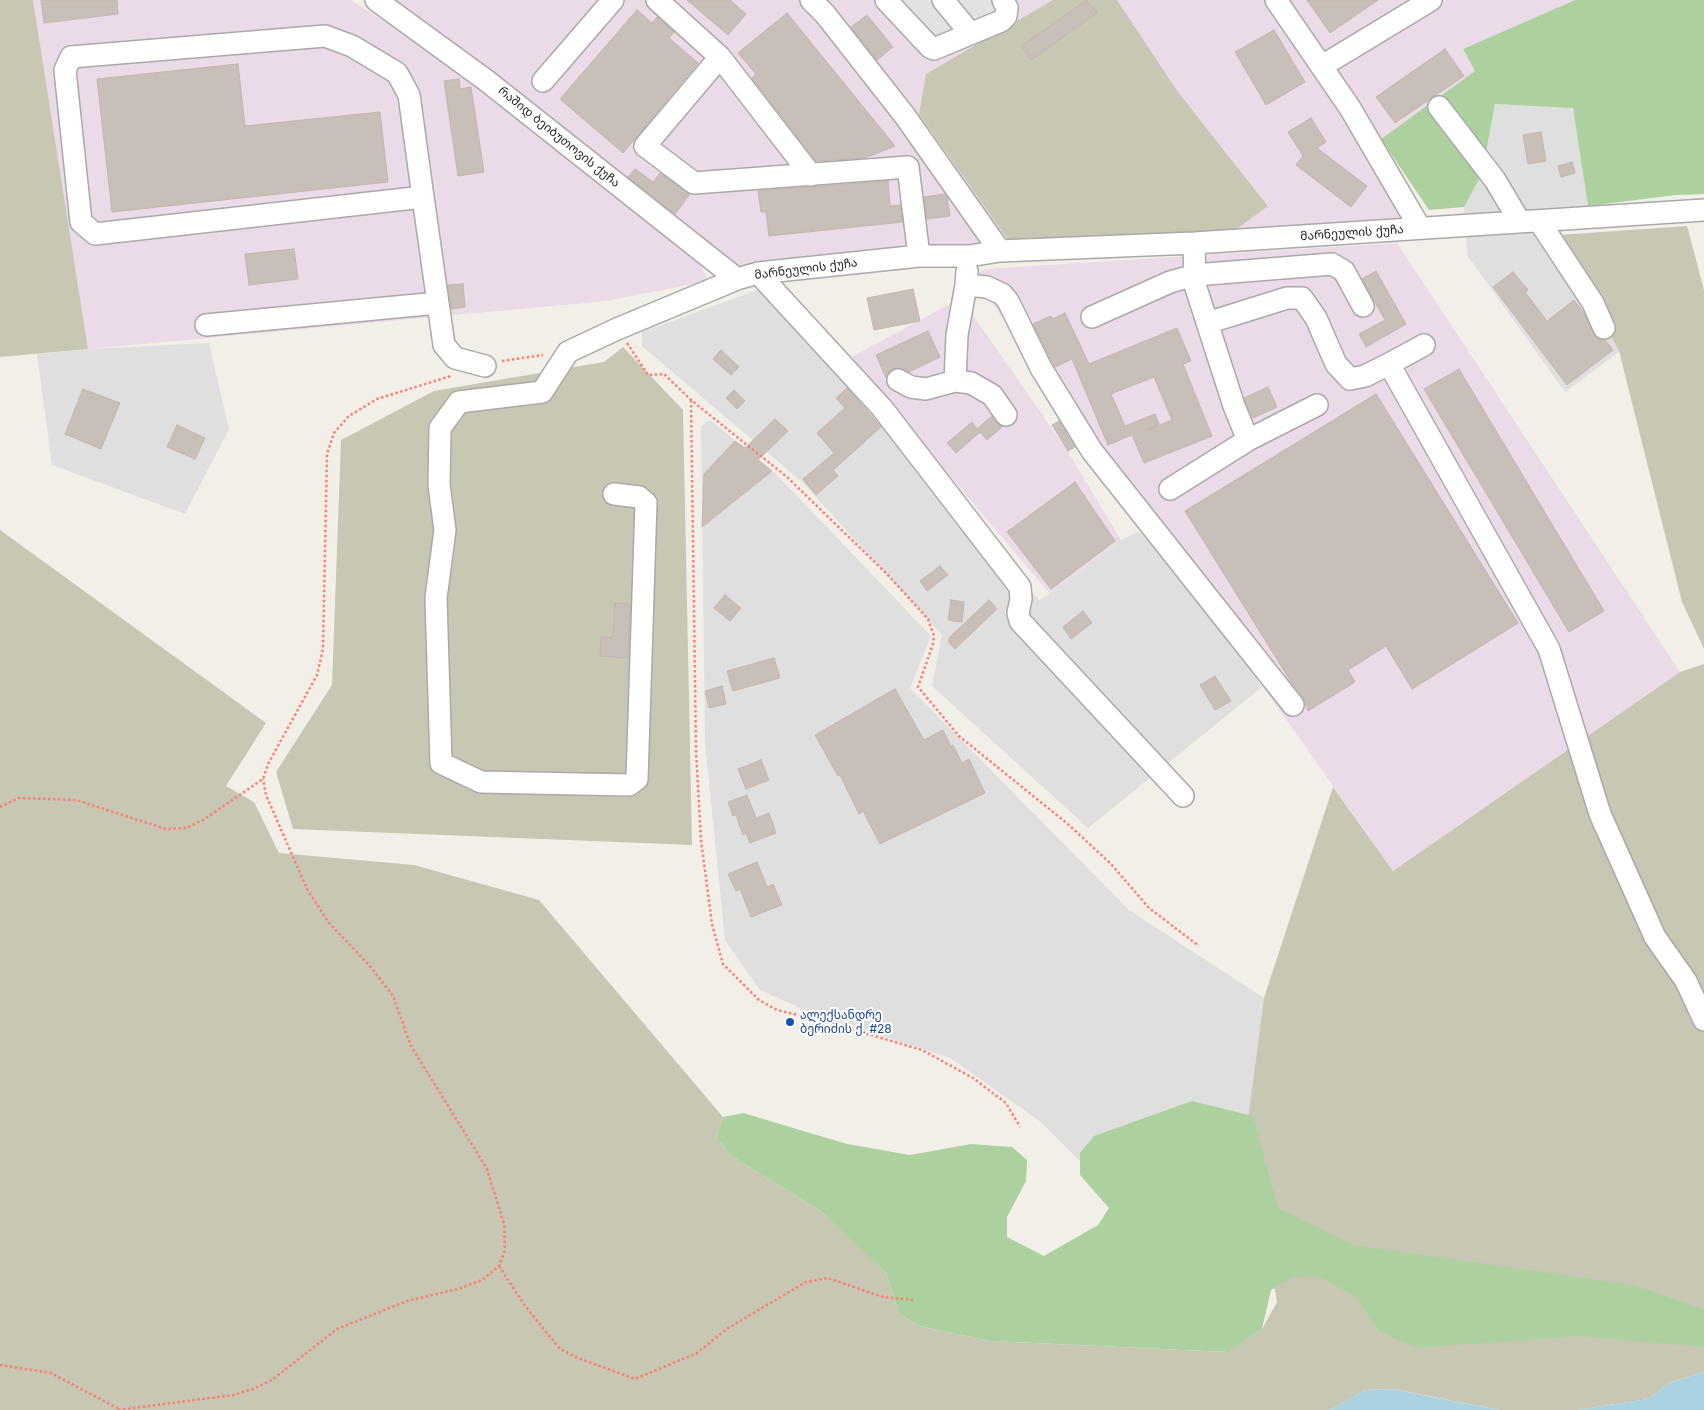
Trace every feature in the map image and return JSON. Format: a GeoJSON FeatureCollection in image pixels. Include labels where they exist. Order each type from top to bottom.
{"type":"FeatureCollection","features":[{"type":"Feature","properties":{"kind":"street","name":"რაშიდ ბეიბუთოვის ქუჩა"},"geometry":{"type":"LineString","coordinates":[[376,0],[487,81],[738,279]]}},
{"type":"Feature","properties":{"kind":"street"},"geometry":{"type":"LineString","coordinates":[[543,81],[613,0]]}},
{"type":"Feature","properties":{"kind":"street"},"geometry":{"type":"LineString","coordinates":[[657,0],[720,57],[811,175]]}},
{"type":"Feature","properties":{"kind":"street"},"geometry":{"type":"LineString","coordinates":[[811,0],[825,14],[905,116],[1000,251]]}},
{"type":"Feature","properties":{"kind":"street"},"geometry":{"type":"LineString","coordinates":[[886,0],[930,47],[939,48],[1002,21],[1006,16],[1007,8],[1003,0]]}},
{"type":"Feature","properties":{"kind":"street"},"geometry":{"type":"LineString","coordinates":[[943,0],[971,34]]}},
{"type":"Feature","properties":{"kind":"street"},"geometry":{"type":"LineString","coordinates":[[1276,0],[1350,108],[1420,228]]}},
{"type":"Feature","properties":{"kind":"street"},"geometry":{"type":"LineString","coordinates":[[1322,66],[1431,0]]}},
{"type":"Feature","properties":{"kind":"street"},"geometry":{"type":"LineString","coordinates":[[423,197],[95,234],[81,222],[65,70],[71,57],[325,36],[352,46],[397,73],[409,95],[444,345],[455,358],[485,366]]}},
{"type":"Feature","properties":{"kind":"street"},"geometry":{"type":"LineString","coordinates":[[720,57],[645,146],[694,184],[908,167],[919,256]]}},
{"type":"Feature","properties":{"kind":"street"},"geometry":{"type":"LineString","coordinates":[[1439,107],[1593,303],[1604,328]]}},
{"type":"Feature","properties":{"kind":"street","name":"მარნეულის ქუჩა"},"geometry":{"type":"LineString","coordinates":[[568,352],[617,329],[738,279],[758,274],[919,256],[969,256],[1000,251],[1194,243],[1704,210]]}},
{"type":"Feature","properties":{"kind":"street"},"geometry":{"type":"LineString","coordinates":[[1194,243],[1195,285],[1234,406],[1248,440]]}},
{"type":"Feature","properties":{"kind":"street"},"geometry":{"type":"LineString","coordinates":[[955,382],[957,335],[969,256]]}},
{"type":"Feature","properties":{"kind":"street"},"geometry":{"type":"LineString","coordinates":[[1092,317],[1170,282],[1195,275],[1332,264],[1344,272],[1363,306]]}},
{"type":"Feature","properties":{"kind":"street"},"geometry":{"type":"LineString","coordinates":[[758,274],[882,408],[1020,587],[1021,599],[1018,613],[1020,621],[1183,796]]}},
{"type":"Feature","properties":{"kind":"street"},"geometry":{"type":"LineString","coordinates":[[966,285],[986,287],[1002,294],[1008,301],[1041,368],[1092,451],[1293,705]]}},
{"type":"Feature","properties":{"kind":"street"},"geometry":{"type":"LineString","coordinates":[[1207,323],[1287,298],[1302,298],[1316,318],[1336,364],[1350,379],[1365,376],[1424,345]]}},
{"type":"Feature","properties":{"kind":"street"},"geometry":{"type":"LineString","coordinates":[[206,325],[438,303]]}},
{"type":"Feature","properties":{"kind":"street"},"geometry":{"type":"LineString","coordinates":[[568,352],[542,392],[459,402],[440,428],[439,485],[445,530],[436,598],[441,763],[480,782],[629,785],[637,779],[646,503],[639,497],[614,494]]}},
{"type":"Feature","properties":{"kind":"street"},"geometry":{"type":"LineString","coordinates":[[1389,364],[1549,649],[1600,814],[1655,937],[1686,981],[1704,1020]]}},
{"type":"Feature","properties":{"kind":"street"},"geometry":{"type":"LineString","coordinates":[[898,380],[911,387],[926,389],[955,382],[971,383],[992,395],[1006,415]]}},
{"type":"Feature","properties":{"kind":"street"},"geometry":{"type":"LineString","coordinates":[[1170,489],[1248,440],[1317,405]]}},
{"type":"Feature","properties":{"kind":"path"},"geometry":{"type":"LineString","coordinates":[[617,329],[648,375],[664,374],[691,400],[787,477],[887,574],[928,619],[934,636],[933,644],[918,687],[959,736],[1069,825],[1111,864],[1148,908],[1199,946]]}},
{"type":"Feature","properties":{"kind":"path"},"geometry":{"type":"LineString","coordinates":[[485,366],[504,360],[568,352]]}},
{"type":"Feature","properties":{"kind":"path"},"geometry":{"type":"LineString","coordinates":[[0,1365],[51,1373],[119,1410],[233,1395],[253,1389],[272,1380],[337,1329],[407,1301],[482,1280],[499,1266],[505,1250],[504,1224],[487,1169],[411,1046],[393,996],[370,966],[329,923],[307,889],[266,795],[263,779],[268,764],[317,675],[323,648],[327,454],[334,433],[349,416],[377,399],[458,374]]}},
{"type":"Feature","properties":{"kind":"path"},"geometry":{"type":"LineString","coordinates":[[691,400],[696,751],[701,840],[712,924],[723,964],[759,1000],[777,1010],[827,1022],[922,1050],[965,1073],[1006,1103],[1020,1127]]}},
{"type":"Feature","properties":{"kind":"path"},"geometry":{"type":"LineString","coordinates":[[0,807],[19,798],[76,800],[166,829],[186,828],[203,820],[263,779]]}},
{"type":"Feature","properties":{"kind":"path"},"geometry":{"type":"LineString","coordinates":[[499,1266],[525,1306],[560,1349],[578,1358],[636,1379],[697,1352],[728,1328],[806,1282],[828,1278],[883,1297],[914,1300]]}},
{"type":"Feature","properties":{"kind":"shaded area"},"geometry":{"type":"Polygon","coordinates":[[[0,0],[33,0],[88,349],[0,357],[0,0]]]}},
{"type":"Feature","properties":{"kind":"shaded area"},"geometry":{"type":"Polygon","coordinates":[[[33,0],[351,0],[454,67],[697,258],[708,281],[606,301],[88,349],[33,0]]]}},
{"type":"Feature","properties":{"kind":"shaded area"},"geometry":{"type":"Polygon","coordinates":[[[390,0],[1053,0],[926,74],[919,113],[1011,244],[738,271],[390,0]]]}},
{"type":"Feature","properties":{"kind":"shaded area"},"geometry":{"type":"Polygon","coordinates":[[[885,0],[1010,0],[924,53],[885,0]]]}},
{"type":"Feature","properties":{"kind":"shaded area"},"geometry":{"type":"Polygon","coordinates":[[[1053,0],[1117,0],[1178,92],[1268,206],[1234,231],[1011,244],[919,114],[926,74],[1053,0]]]}},
{"type":"Feature","properties":{"kind":"shaded area"},"geometry":{"type":"Polygon","coordinates":[[[1117,0],[1575,0],[1463,49],[1475,71],[1381,139],[1404,219],[1234,231],[1268,205],[1178,92],[1117,0]]]}},
{"type":"Feature","properties":{"kind":"shaded area"},"geometry":{"type":"Polygon","coordinates":[[[1495,104],[1573,107],[1588,206],[1559,235],[1620,351],[1565,392],[1467,255],[1464,207],[1482,174],[1495,104]]]}},
{"type":"Feature","properties":{"kind":"shaded area"},"geometry":{"type":"Polygon","coordinates":[[[1687,226],[1704,290],[1704,649],[1682,602],[1619,351],[1559,235],[1687,226]]]}},
{"type":"Feature","properties":{"kind":"shaded area"},"geometry":{"type":"Polygon","coordinates":[[[1397,243],[1680,672],[1393,871],[974,277],[985,269],[1397,243]]]}},
{"type":"Feature","properties":{"kind":"shaded area"},"geometry":{"type":"Polygon","coordinates":[[[771,285],[1039,600],[1050,594],[1121,540],[1138,532],[1170,555],[1262,687],[1088,828],[932,686],[942,635],[802,482],[642,346],[642,332],[771,285]]]}},
{"type":"Feature","properties":{"kind":"shaded area"},"geometry":{"type":"Polygon","coordinates":[[[961,298],[1067,450],[1121,540],[1050,594],[850,358],[961,298]]]}},
{"type":"Feature","properties":{"kind":"shaded area"},"geometry":{"type":"Polygon","coordinates":[[[209,343],[229,429],[185,514],[52,465],[37,354],[88,349],[209,343]]]}},
{"type":"Feature","properties":{"kind":"shaded area"},"geometry":{"type":"Polygon","coordinates":[[[623,347],[683,410],[692,845],[293,829],[276,772],[332,685],[341,440],[434,391],[604,362],[623,347]]]}},
{"type":"Feature","properties":{"kind":"shaded area"},"geometry":{"type":"Polygon","coordinates":[[[710,420],[775,473],[931,636],[910,688],[1129,910],[1264,998],[1247,1127],[1088,1169],[1041,1122],[950,1058],[807,1011],[760,990],[725,940],[705,743],[701,426],[710,420]]]}},
{"type":"Feature","properties":{"kind":"shaded area"},"geometry":{"type":"Polygon","coordinates":[[[0,530],[266,723],[226,786],[254,802],[279,853],[414,865],[539,900],[723,1117],[716,1137],[733,1157],[822,1212],[871,1258],[886,1273],[899,1314],[919,1326],[991,1341],[1227,1352],[1262,1329],[1277,1302],[1247,1127],[1264,998],[1333,787],[1393,871],[1680,672],[1704,664],[1704,1372],[1671,1382],[1648,1399],[1577,1410],[1500,1410],[1393,1389],[1366,1390],[1330,1410],[0,1410],[0,530]]]}},
{"type":"Feature","properties":{"kind":"green space"},"geometry":{"type":"Polygon","coordinates":[[[1575,0],[1704,0],[1704,194],[1676,195],[1588,206],[1573,108],[1495,104],[1482,174],[1464,207],[1429,210],[1381,139],[1475,71],[1463,49],[1575,0]]]}},
{"type":"Feature","properties":{"kind":"green space"},"geometry":{"type":"Polygon","coordinates":[[[1192,1101],[1253,1116],[1278,1208],[1353,1245],[1634,1285],[1704,1309],[1704,1347],[1579,1336],[1416,1348],[1379,1331],[1356,1297],[1318,1276],[1294,1277],[1271,1290],[1262,1329],[1228,1352],[991,1341],[919,1326],[899,1314],[886,1273],[822,1212],[733,1157],[716,1137],[723,1117],[743,1113],[847,1144],[910,1155],[971,1144],[1012,1147],[1027,1160],[1026,1181],[1007,1217],[1007,1237],[1044,1256],[1098,1225],[1109,1208],[1080,1175],[1080,1153],[1094,1136],[1192,1101]]]}},
{"type":"Feature","properties":{"kind":"water"},"geometry":{"type":"Polygon","coordinates":[[[1704,1372],[1704,1410],[1577,1410],[1648,1399],[1671,1382],[1704,1372]]]}},
{"type":"Feature","properties":{"kind":"water"},"geometry":{"type":"Polygon","coordinates":[[[1393,1389],[1500,1410],[1330,1410],[1366,1390],[1393,1389]]]}},
{"type":"Feature","properties":{"kind":"building"},"geometry":{"type":"Polygon","coordinates":[[[41,0],[117,0],[118,14],[44,23],[41,0]]]}},
{"type":"Feature","properties":{"kind":"building"},"geometry":{"type":"Polygon","coordinates":[[[687,0],[730,0],[746,14],[728,35],[687,0]]]}},
{"type":"Feature","properties":{"kind":"building"},"geometry":{"type":"Polygon","coordinates":[[[1087,0],[1097,13],[1031,60],[1021,46],[1087,0]]]}},
{"type":"Feature","properties":{"kind":"building"},"geometry":{"type":"Polygon","coordinates":[[[1307,0],[1378,0],[1330,33],[1307,0]]]}},
{"type":"Feature","properties":{"kind":"building"},"geometry":{"type":"Polygon","coordinates":[[[637,10],[652,23],[657,17],[674,32],[669,38],[698,63],[623,153],[560,99],[637,10]]]}},
{"type":"Feature","properties":{"kind":"building"},"geometry":{"type":"Polygon","coordinates":[[[787,13],[895,146],[865,158],[816,161],[752,78],[756,74],[738,53],[787,13]]]}},
{"type":"Feature","properties":{"kind":"building"},"geometry":{"type":"Polygon","coordinates":[[[867,15],[893,47],[877,60],[851,27],[867,15]]]}},
{"type":"Feature","properties":{"kind":"building"},"geometry":{"type":"Polygon","coordinates":[[[1274,30],[1305,82],[1266,105],[1235,52],[1274,30]]]}},
{"type":"Feature","properties":{"kind":"building"},"geometry":{"type":"Polygon","coordinates":[[[1445,49],[1464,76],[1395,123],[1376,97],[1445,49]]]}},
{"type":"Feature","properties":{"kind":"building"},"geometry":{"type":"Polygon","coordinates":[[[238,64],[245,126],[380,112],[388,182],[112,212],[97,79],[238,64]]]}},
{"type":"Feature","properties":{"kind":"building"},"geometry":{"type":"Polygon","coordinates":[[[459,79],[460,89],[471,87],[484,172],[458,176],[444,81],[459,79]]]}},
{"type":"Feature","properties":{"kind":"building"},"geometry":{"type":"Polygon","coordinates":[[[1311,118],[1326,142],[1317,148],[1367,186],[1351,207],[1296,165],[1303,156],[1288,132],[1311,118]]]}},
{"type":"Feature","properties":{"kind":"building"},"geometry":{"type":"Polygon","coordinates":[[[1541,132],[1546,161],[1528,164],[1523,135],[1541,132]]]}},
{"type":"Feature","properties":{"kind":"building"},"geometry":{"type":"Polygon","coordinates":[[[1572,162],[1575,173],[1561,177],[1558,166],[1572,162]]]}},
{"type":"Feature","properties":{"kind":"building"},"geometry":{"type":"Polygon","coordinates":[[[635,169],[653,182],[660,173],[690,194],[675,214],[628,177],[635,169]]]}},
{"type":"Feature","properties":{"kind":"building"},"geometry":{"type":"Polygon","coordinates":[[[888,181],[890,206],[900,205],[902,222],[769,236],[766,212],[761,212],[758,191],[888,181]]]}},
{"type":"Feature","properties":{"kind":"building"},"geometry":{"type":"Polygon","coordinates":[[[944,194],[947,197],[950,216],[927,219],[924,197],[944,194]]]}},
{"type":"Feature","properties":{"kind":"building"},"geometry":{"type":"Polygon","coordinates":[[[294,249],[298,279],[249,285],[245,254],[294,249]]]}},
{"type":"Feature","properties":{"kind":"building"},"geometry":{"type":"Polygon","coordinates":[[[1376,271],[1406,324],[1366,347],[1359,334],[1385,320],[1362,279],[1376,271]]]}},
{"type":"Feature","properties":{"kind":"building"},"geometry":{"type":"Polygon","coordinates":[[[1513,272],[1528,290],[1525,292],[1547,321],[1574,300],[1584,313],[1593,333],[1597,338],[1605,340],[1613,350],[1567,385],[1493,287],[1513,272]]]}},
{"type":"Feature","properties":{"kind":"building"},"geometry":{"type":"Polygon","coordinates":[[[463,284],[465,307],[451,309],[448,285],[463,284]]]}},
{"type":"Feature","properties":{"kind":"building"},"geometry":{"type":"Polygon","coordinates":[[[913,289],[920,321],[874,330],[867,298],[913,289]]]}},
{"type":"Feature","properties":{"kind":"building"},"geometry":{"type":"Polygon","coordinates":[[[1065,313],[1089,364],[1177,328],[1191,361],[1183,364],[1212,436],[1144,463],[1132,435],[1108,445],[1072,359],[1055,367],[1033,324],[1051,316],[1053,319],[1065,313]],[[1154,377],[1111,394],[1125,426],[1155,414],[1159,424],[1147,430],[1172,420],[1154,377]]]}},
{"type":"Feature","properties":{"kind":"building"},"geometry":{"type":"Polygon","coordinates":[[[928,331],[940,357],[909,372],[898,368],[892,369],[886,378],[876,355],[928,331]]]}},
{"type":"Feature","properties":{"kind":"building"},"geometry":{"type":"Polygon","coordinates":[[[721,350],[739,367],[731,375],[713,359],[721,350]]]}},
{"type":"Feature","properties":{"kind":"building"},"geometry":{"type":"Polygon","coordinates":[[[1459,369],[1604,611],[1569,632],[1424,389],[1459,369]]]}},
{"type":"Feature","properties":{"kind":"building"},"geometry":{"type":"Polygon","coordinates":[[[1268,387],[1277,407],[1253,418],[1244,398],[1268,387]]]}},
{"type":"Feature","properties":{"kind":"building"},"geometry":{"type":"Polygon","coordinates":[[[847,388],[881,427],[833,470],[838,476],[816,495],[803,479],[834,453],[817,433],[845,408],[836,398],[847,388]]]}},
{"type":"Feature","properties":{"kind":"building"},"geometry":{"type":"Polygon","coordinates":[[[83,389],[120,403],[101,449],[65,434],[83,389]]]}},
{"type":"Feature","properties":{"kind":"building"},"geometry":{"type":"Polygon","coordinates":[[[734,390],[745,401],[737,409],[726,398],[734,390]]]}},
{"type":"Feature","properties":{"kind":"building"},"geometry":{"type":"Polygon","coordinates":[[[1376,394],[1518,623],[1412,689],[1386,646],[1348,670],[1355,682],[1308,711],[1303,697],[1291,682],[1185,511],[1376,394]]]}},
{"type":"Feature","properties":{"kind":"building"},"geometry":{"type":"Polygon","coordinates":[[[992,416],[1002,427],[987,440],[980,432],[956,453],[947,443],[972,422],[977,429],[992,416]]]}},
{"type":"Feature","properties":{"kind":"building"},"geometry":{"type":"Polygon","coordinates":[[[775,419],[788,431],[758,460],[772,471],[702,527],[704,474],[735,441],[745,448],[775,419]]]}},
{"type":"Feature","properties":{"kind":"building"},"geometry":{"type":"Polygon","coordinates":[[[1059,421],[1075,447],[1068,451],[1052,425],[1059,421]]]}},
{"type":"Feature","properties":{"kind":"building"},"geometry":{"type":"Polygon","coordinates":[[[177,425],[205,438],[195,459],[167,447],[177,425]]]}},
{"type":"Feature","properties":{"kind":"building"},"geometry":{"type":"Polygon","coordinates":[[[1075,482],[1115,541],[1051,589],[1007,532],[1075,482]]]}},
{"type":"Feature","properties":{"kind":"building"},"geometry":{"type":"Polygon","coordinates":[[[940,566],[948,575],[927,591],[920,581],[940,566]]]}},
{"type":"Feature","properties":{"kind":"building"},"geometry":{"type":"Polygon","coordinates":[[[725,595],[741,608],[730,621],[714,608],[725,595]]]}},
{"type":"Feature","properties":{"kind":"building"},"geometry":{"type":"Polygon","coordinates":[[[951,600],[964,602],[962,622],[948,620],[951,600]]]}},
{"type":"Feature","properties":{"kind":"building"},"geometry":{"type":"Polygon","coordinates":[[[989,600],[997,609],[955,649],[949,643],[949,638],[989,600]]]}},
{"type":"Feature","properties":{"kind":"building"},"geometry":{"type":"Polygon","coordinates":[[[615,603],[630,604],[628,658],[600,656],[601,637],[613,638],[615,603]]]}},
{"type":"Feature","properties":{"kind":"building"},"geometry":{"type":"Polygon","coordinates":[[[1083,611],[1092,623],[1071,639],[1063,627],[1083,611]]]}},
{"type":"Feature","properties":{"kind":"building"},"geometry":{"type":"Polygon","coordinates":[[[774,658],[780,678],[733,691],[727,671],[774,658]]]}},
{"type":"Feature","properties":{"kind":"building"},"geometry":{"type":"Polygon","coordinates":[[[1215,676],[1231,701],[1215,710],[1200,685],[1215,676]]]}},
{"type":"Feature","properties":{"kind":"building"},"geometry":{"type":"Polygon","coordinates":[[[722,686],[726,704],[709,708],[705,691],[722,686]]]}},
{"type":"Feature","properties":{"kind":"building"},"geometry":{"type":"Polygon","coordinates":[[[895,689],[924,740],[943,730],[962,763],[969,759],[985,793],[880,844],[863,811],[859,814],[840,775],[838,776],[815,735],[895,689]]]}},
{"type":"Feature","properties":{"kind":"building"},"geometry":{"type":"Polygon","coordinates":[[[761,760],[769,780],[746,789],[738,769],[761,760]]]}},
{"type":"Feature","properties":{"kind":"building"},"geometry":{"type":"Polygon","coordinates":[[[747,795],[756,818],[769,813],[776,833],[750,843],[746,833],[743,835],[736,815],[733,816],[728,802],[747,795]]]}},
{"type":"Feature","properties":{"kind":"building"},"geometry":{"type":"Polygon","coordinates":[[[757,862],[767,887],[773,884],[782,905],[751,917],[740,889],[736,891],[728,874],[757,862]]]}},
{"type":"Feature","properties":{"kind":"place","name":"ალექსანდრე ბერიძის ქ. #28"},"geometry":{"type":"Point","coordinates":[790,1022]}}]}
